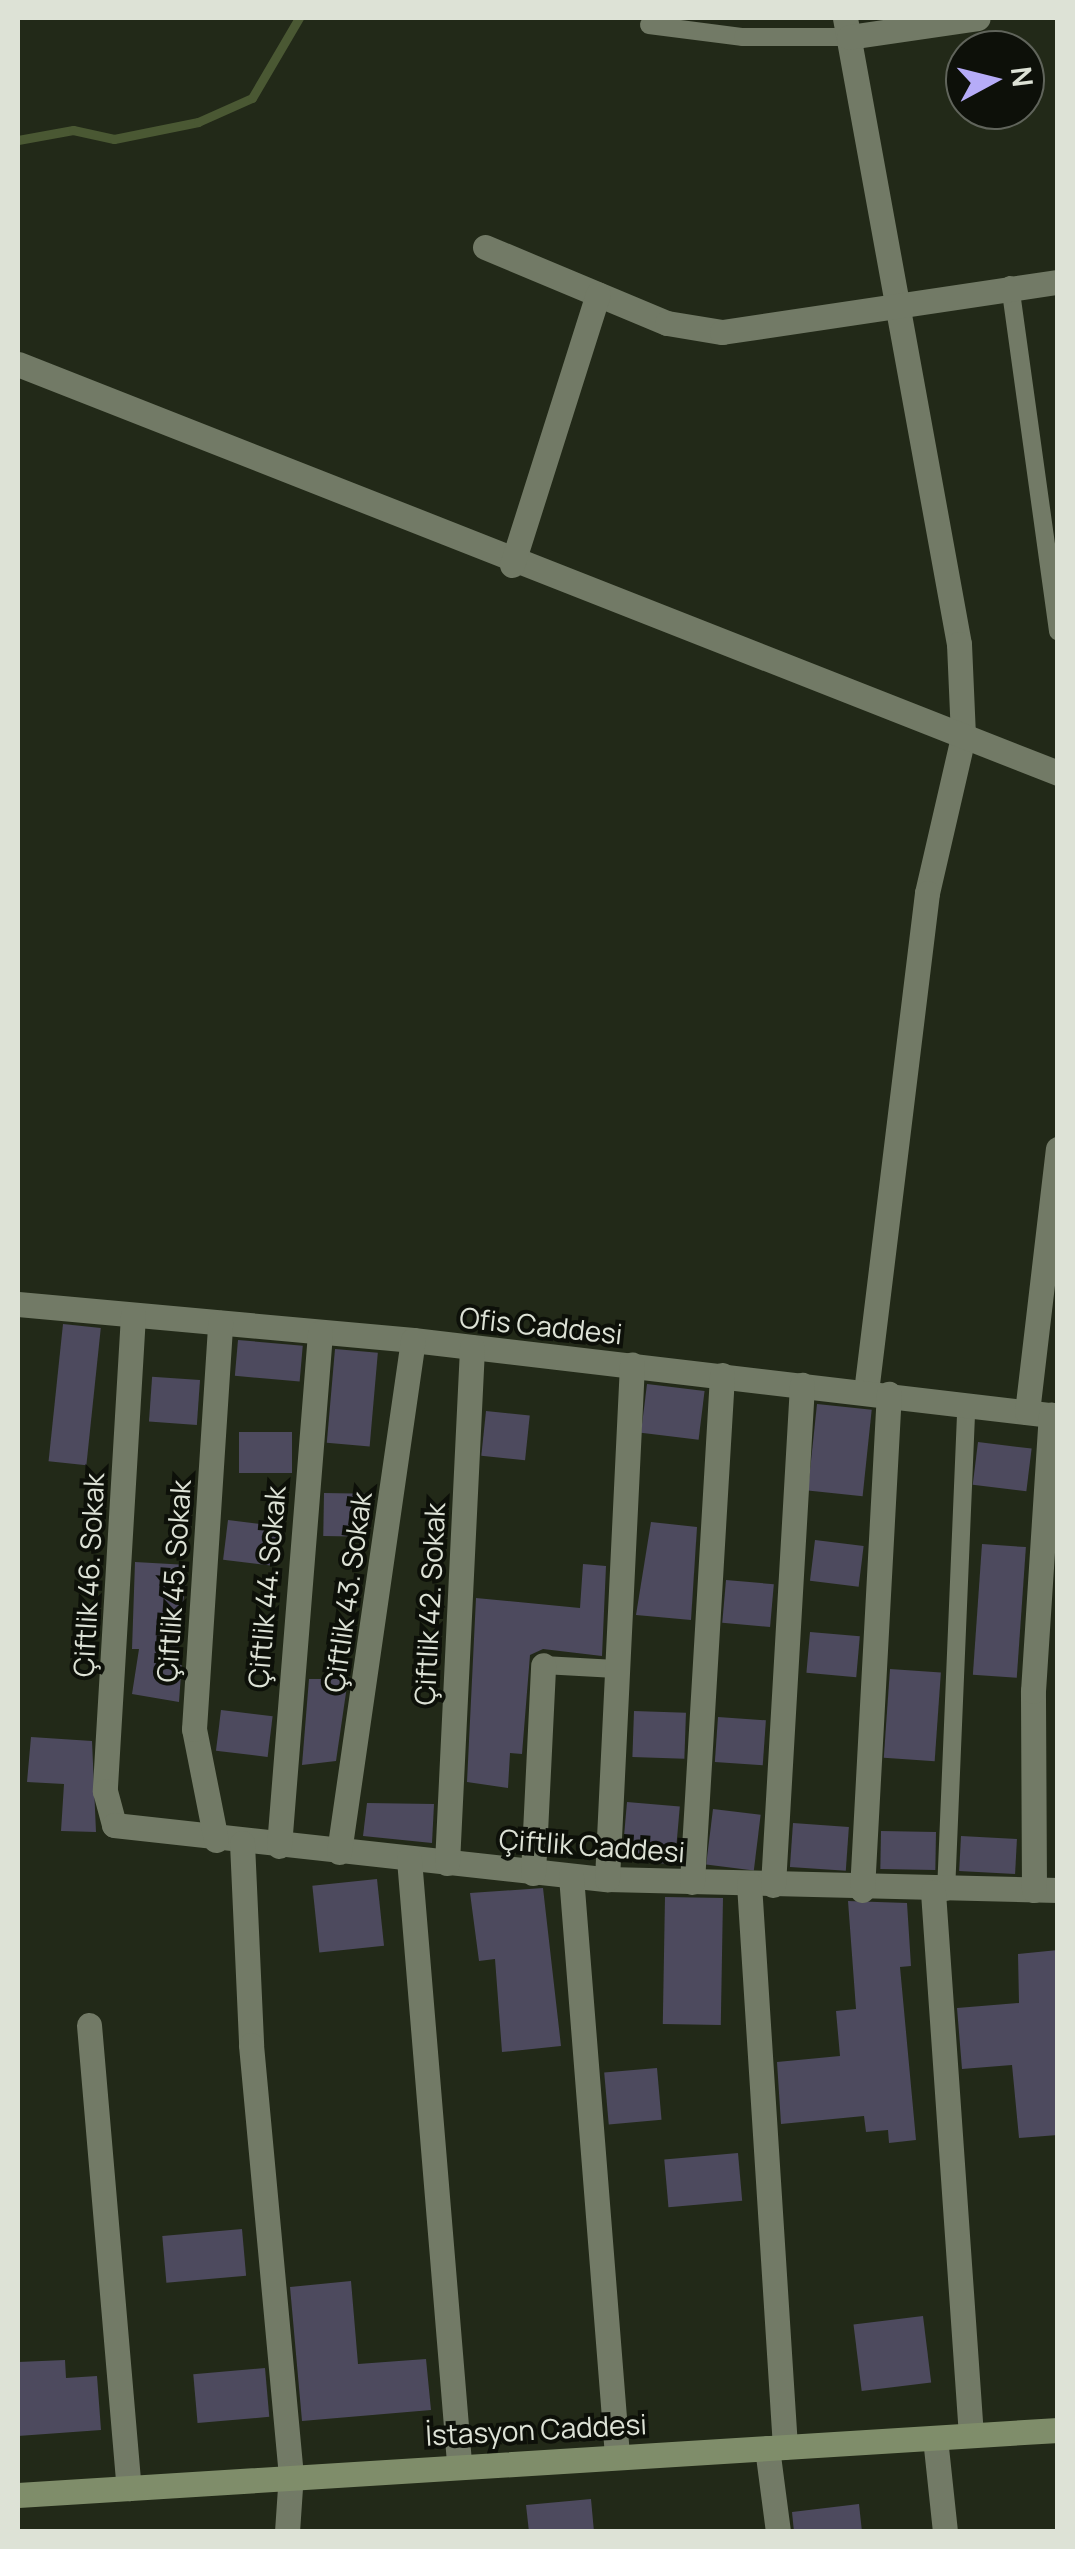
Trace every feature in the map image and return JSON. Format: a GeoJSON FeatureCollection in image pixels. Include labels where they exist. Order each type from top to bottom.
{"type":"FeatureCollection","features":[{"type":"Feature","properties":{"kind":"main road","name":"İstasyon Caddesi"},"geometry":{"type":"LineString","coordinates":[[18,2495],[459,2462],[1058,2430]]}},
{"type":"Feature","properties":{"kind":"street"},"geometry":{"type":"LineString","coordinates":[[862,1890],[878,1393],[927,893],[963,737],[959,644],[847,27],[978,18]]}},
{"type":"Feature","properties":{"kind":"street"},"geometry":{"type":"LineString","coordinates":[[485,247],[667,323],[722,332],[1010,284],[1058,282]]}},
{"type":"Feature","properties":{"kind":"street"},"geometry":{"type":"LineString","coordinates":[[512,565],[598,294]]}},
{"type":"Feature","properties":{"kind":"street"},"geometry":{"type":"LineString","coordinates":[[18,364],[512,565],[1058,773]]}},
{"type":"Feature","properties":{"kind":"street"},"geometry":{"type":"LineString","coordinates":[[1046,1890],[1033,1692],[1058,1148]]}},
{"type":"Feature","properties":{"kind":"street","name":"Ofis Caddesi"},"geometry":{"type":"LineString","coordinates":[[18,1304],[414,1340],[1045,1414]]}},
{"type":"Feature","properties":{"kind":"street","name":"Çiftlik 46. Sokak"},"geometry":{"type":"LineString","coordinates":[[123,1830],[109,1819],[105,1791],[133,1315]]}},
{"type":"Feature","properties":{"kind":"street","name":"Çiftlik 45. Sokak"},"geometry":{"type":"LineString","coordinates":[[220,1323],[194,1729],[229,1841],[291,2473],[287,2532]]}},
{"type":"Feature","properties":{"kind":"street","name":"Çiftlik 44. Sokak"},"geometry":{"type":"LineString","coordinates":[[279,1846],[320,1333]]}},
{"type":"Feature","properties":{"kind":"street","name":"Çiftlik 43. Sokak"},"geometry":{"type":"LineString","coordinates":[[340,1852],[414,1340]]}},
{"type":"Feature","properties":{"kind":"street","name":"Çiftlik 42. Sokak"},"geometry":{"type":"LineString","coordinates":[[447,1863],[472,1348]]}},
{"type":"Feature","properties":{"kind":"street"},"geometry":{"type":"LineString","coordinates":[[607,1879],[632,1365]]}},
{"type":"Feature","properties":{"kind":"street"},"geometry":{"type":"LineString","coordinates":[[692,1882],[722,1375]]}},
{"type":"Feature","properties":{"kind":"street"},"geometry":{"type":"LineString","coordinates":[[778,2532],[761,1885],[802,1385]]}},
{"type":"Feature","properties":{"kind":"street"},"geometry":{"type":"LineString","coordinates":[[533,1872],[543,1665]]}},
{"type":"Feature","properties":{"kind":"street","name":"Çiftlik Caddesi"},"geometry":{"type":"LineString","coordinates":[[123,1830],[607,1879],[940,1892],[1046,1890]]}},
{"type":"Feature","properties":{"kind":"street"},"geometry":{"type":"LineString","coordinates":[[409,1859],[459,2462]]}},
{"type":"Feature","properties":{"kind":"street"},"geometry":{"type":"LineString","coordinates":[[571,1876],[617,2455]]}},
{"type":"Feature","properties":{"kind":"street"},"geometry":{"type":"LineString","coordinates":[[940,1892],[971,2435]]}},
{"type":"Feature","properties":{"kind":"street"},"geometry":{"type":"LineString","coordinates":[[89,2025],[128,2488]]}},
{"type":"Feature","properties":{"kind":"street"},"geometry":{"type":"LineString","coordinates":[[935,2438],[946,2532]]}},
{"type":"Feature","properties":{"kind":"lane"},"geometry":{"type":"LineString","coordinates":[[649,25],[743,37],[847,27]]}},
{"type":"Feature","properties":{"kind":"lane"},"geometry":{"type":"LineString","coordinates":[[1010,284],[1058,632]]}},
{"type":"Feature","properties":{"kind":"lane"},"geometry":{"type":"LineString","coordinates":[[940,1892],[966,1404]]}},
{"type":"Feature","properties":{"kind":"lane"},"geometry":{"type":"LineString","coordinates":[[543,1665],[616,1669]]}},
{"type":"Feature","properties":{"kind":"building"},"geometry":{"type":"Polygon","coordinates":[[[63,1324],[101,1328],[86,1465],[49,1461],[63,1324]]]}},
{"type":"Feature","properties":{"kind":"building"},"geometry":{"type":"Polygon","coordinates":[[[238,1340],[303,1346],[300,1382],[235,1376],[238,1340]]]}},
{"type":"Feature","properties":{"kind":"building"},"geometry":{"type":"Polygon","coordinates":[[[335,1349],[378,1353],[370,1446],[327,1443],[335,1349]]]}},
{"type":"Feature","properties":{"kind":"building"},"geometry":{"type":"Polygon","coordinates":[[[152,1377],[200,1380],[197,1425],[149,1422],[152,1377]]]}},
{"type":"Feature","properties":{"kind":"building"},"geometry":{"type":"Polygon","coordinates":[[[647,1384],[705,1391],[699,1440],[641,1433],[647,1384]]]}},
{"type":"Feature","properties":{"kind":"building"},"geometry":{"type":"Polygon","coordinates":[[[817,1404],[872,1410],[863,1496],[808,1491],[817,1404]]]}},
{"type":"Feature","properties":{"kind":"building"},"geometry":{"type":"Polygon","coordinates":[[[486,1411],[530,1416],[525,1460],[481,1456],[486,1411]]]}},
{"type":"Feature","properties":{"kind":"building"},"geometry":{"type":"Polygon","coordinates":[[[239,1432],[292,1432],[292,1473],[239,1473],[239,1432]]]}},
{"type":"Feature","properties":{"kind":"building"},"geometry":{"type":"Polygon","coordinates":[[[978,1442],[1032,1449],[1026,1491],[973,1485],[978,1442]]]}},
{"type":"Feature","properties":{"kind":"building"},"geometry":{"type":"Polygon","coordinates":[[[324,1493],[369,1494],[368,1537],[323,1536],[324,1493]]]}},
{"type":"Feature","properties":{"kind":"building"},"geometry":{"type":"Polygon","coordinates":[[[228,1520],[280,1526],[275,1566],[223,1560],[228,1520]]]}},
{"type":"Feature","properties":{"kind":"building"},"geometry":{"type":"Polygon","coordinates":[[[651,1522],[697,1527],[691,1620],[636,1615],[651,1522]]]}},
{"type":"Feature","properties":{"kind":"building"},"geometry":{"type":"Polygon","coordinates":[[[815,1540],[864,1546],[859,1587],[810,1581],[815,1540]]]}},
{"type":"Feature","properties":{"kind":"building"},"geometry":{"type":"Polygon","coordinates":[[[982,1544],[1026,1547],[1017,1678],[973,1675],[982,1544]]]}},
{"type":"Feature","properties":{"kind":"building"},"geometry":{"type":"Polygon","coordinates":[[[135,1562],[188,1565],[176,1659],[182,1660],[179,1702],[132,1694],[139,1649],[132,1649],[135,1562]]]}},
{"type":"Feature","properties":{"kind":"building"},"geometry":{"type":"Polygon","coordinates":[[[583,1564],[606,1566],[602,1656],[543,1649],[530,1655],[522,1754],[510,1753],[508,1788],[467,1782],[476,1598],[580,1608],[583,1564]]]}},
{"type":"Feature","properties":{"kind":"building"},"geometry":{"type":"Polygon","coordinates":[[[726,1580],[774,1584],[770,1627],[722,1623],[726,1580]]]}},
{"type":"Feature","properties":{"kind":"building"},"geometry":{"type":"Polygon","coordinates":[[[810,1632],[860,1636],[856,1677],[806,1673],[810,1632]]]}},
{"type":"Feature","properties":{"kind":"building"},"geometry":{"type":"Polygon","coordinates":[[[890,1669],[941,1673],[935,1761],[884,1758],[890,1669]]]}},
{"type":"Feature","properties":{"kind":"building"},"geometry":{"type":"Polygon","coordinates":[[[309,1679],[348,1679],[336,1761],[302,1765],[309,1679]]]}},
{"type":"Feature","properties":{"kind":"building"},"geometry":{"type":"Polygon","coordinates":[[[221,1710],[273,1716],[268,1757],[216,1751],[221,1710]]]}},
{"type":"Feature","properties":{"kind":"building"},"geometry":{"type":"Polygon","coordinates":[[[634,1711],[686,1713],[684,1759],[632,1757],[634,1711]]]}},
{"type":"Feature","properties":{"kind":"building"},"geometry":{"type":"Polygon","coordinates":[[[718,1717],[766,1720],[763,1765],[715,1762],[718,1717]]]}},
{"type":"Feature","properties":{"kind":"building"},"geometry":{"type":"Polygon","coordinates":[[[31,1737],[92,1741],[96,1832],[61,1831],[64,1784],[27,1782],[31,1737]]]}},
{"type":"Feature","properties":{"kind":"building"},"geometry":{"type":"Polygon","coordinates":[[[627,1802],[680,1807],[675,1864],[622,1860],[627,1802]]]}},
{"type":"Feature","properties":{"kind":"building"},"geometry":{"type":"Polygon","coordinates":[[[367,1803],[434,1804],[432,1843],[363,1836],[367,1803]]]}},
{"type":"Feature","properties":{"kind":"building"},"geometry":{"type":"Polygon","coordinates":[[[713,1809],[761,1815],[754,1870],[706,1865],[713,1809]]]}},
{"type":"Feature","properties":{"kind":"building"},"geometry":{"type":"Polygon","coordinates":[[[793,1823],[849,1827],[846,1871],[790,1867],[793,1823]]]}},
{"type":"Feature","properties":{"kind":"building"},"geometry":{"type":"Polygon","coordinates":[[[881,1831],[936,1832],[935,1870],[880,1869],[881,1831]]]}},
{"type":"Feature","properties":{"kind":"building"},"geometry":{"type":"Polygon","coordinates":[[[961,1836],[1017,1839],[1015,1874],[959,1871],[961,1836]]]}},
{"type":"Feature","properties":{"kind":"building"},"geometry":{"type":"Polygon","coordinates":[[[377,1879],[384,1946],[319,1952],[312,1886],[377,1879]]]}},
{"type":"Feature","properties":{"kind":"building"},"geometry":{"type":"Polygon","coordinates":[[[543,1888],[561,2046],[502,2052],[495,1959],[479,1961],[470,1893],[543,1888]]]}},
{"type":"Feature","properties":{"kind":"building"},"geometry":{"type":"Polygon","coordinates":[[[665,1897],[723,1898],[721,2025],[663,2024],[665,1897]]]}},
{"type":"Feature","properties":{"kind":"building"},"geometry":{"type":"Polygon","coordinates":[[[848,1901],[907,1903],[911,1966],[900,1967],[916,2140],[889,2143],[888,2130],[866,2132],[864,2116],[781,2124],[777,2062],[840,2056],[836,2011],[856,2009],[848,1901]]]}},
{"type":"Feature","properties":{"kind":"building"},"geometry":{"type":"Polygon","coordinates":[[[1058,1950],[1058,2135],[1019,2138],[1012,2065],[962,2069],[957,2008],[1019,2003],[1018,1954],[1058,1950]]]}},
{"type":"Feature","properties":{"kind":"building"},"geometry":{"type":"Polygon","coordinates":[[[657,2068],[662,2120],[609,2124],[604,2073],[657,2068]]]}},
{"type":"Feature","properties":{"kind":"building"},"geometry":{"type":"Polygon","coordinates":[[[738,2153],[742,2201],[668,2207],[664,2159],[738,2153]]]}},
{"type":"Feature","properties":{"kind":"building"},"geometry":{"type":"Polygon","coordinates":[[[242,2229],[246,2276],[166,2283],[162,2236],[242,2229]]]}},
{"type":"Feature","properties":{"kind":"building"},"geometry":{"type":"Polygon","coordinates":[[[351,2281],[358,2364],[426,2359],[431,2410],[302,2421],[290,2287],[351,2281]]]}},
{"type":"Feature","properties":{"kind":"building"},"geometry":{"type":"Polygon","coordinates":[[[923,2316],[931,2383],[862,2391],[854,2325],[923,2316]]]}},
{"type":"Feature","properties":{"kind":"building"},"geometry":{"type":"Polygon","coordinates":[[[65,2360],[66,2378],[97,2376],[101,2430],[18,2436],[18,2362],[65,2360]]]}},
{"type":"Feature","properties":{"kind":"building"},"geometry":{"type":"Polygon","coordinates":[[[265,2368],[269,2417],[198,2423],[193,2374],[265,2368]]]}},
{"type":"Feature","properties":{"kind":"building"},"geometry":{"type":"Polygon","coordinates":[[[591,2499],[594,2532],[529,2532],[526,2505],[591,2499]]]}},
{"type":"Feature","properties":{"kind":"building"},"geometry":{"type":"Polygon","coordinates":[[[859,2504],[862,2532],[794,2532],[792,2512],[859,2504]]]}},
{"type":"Feature","properties":{"kind":"waterway"},"geometry":{"type":"LineString","coordinates":[[18,140],[73,130],[114,139],[198,122],[252,98],[299,18]]}}]}
